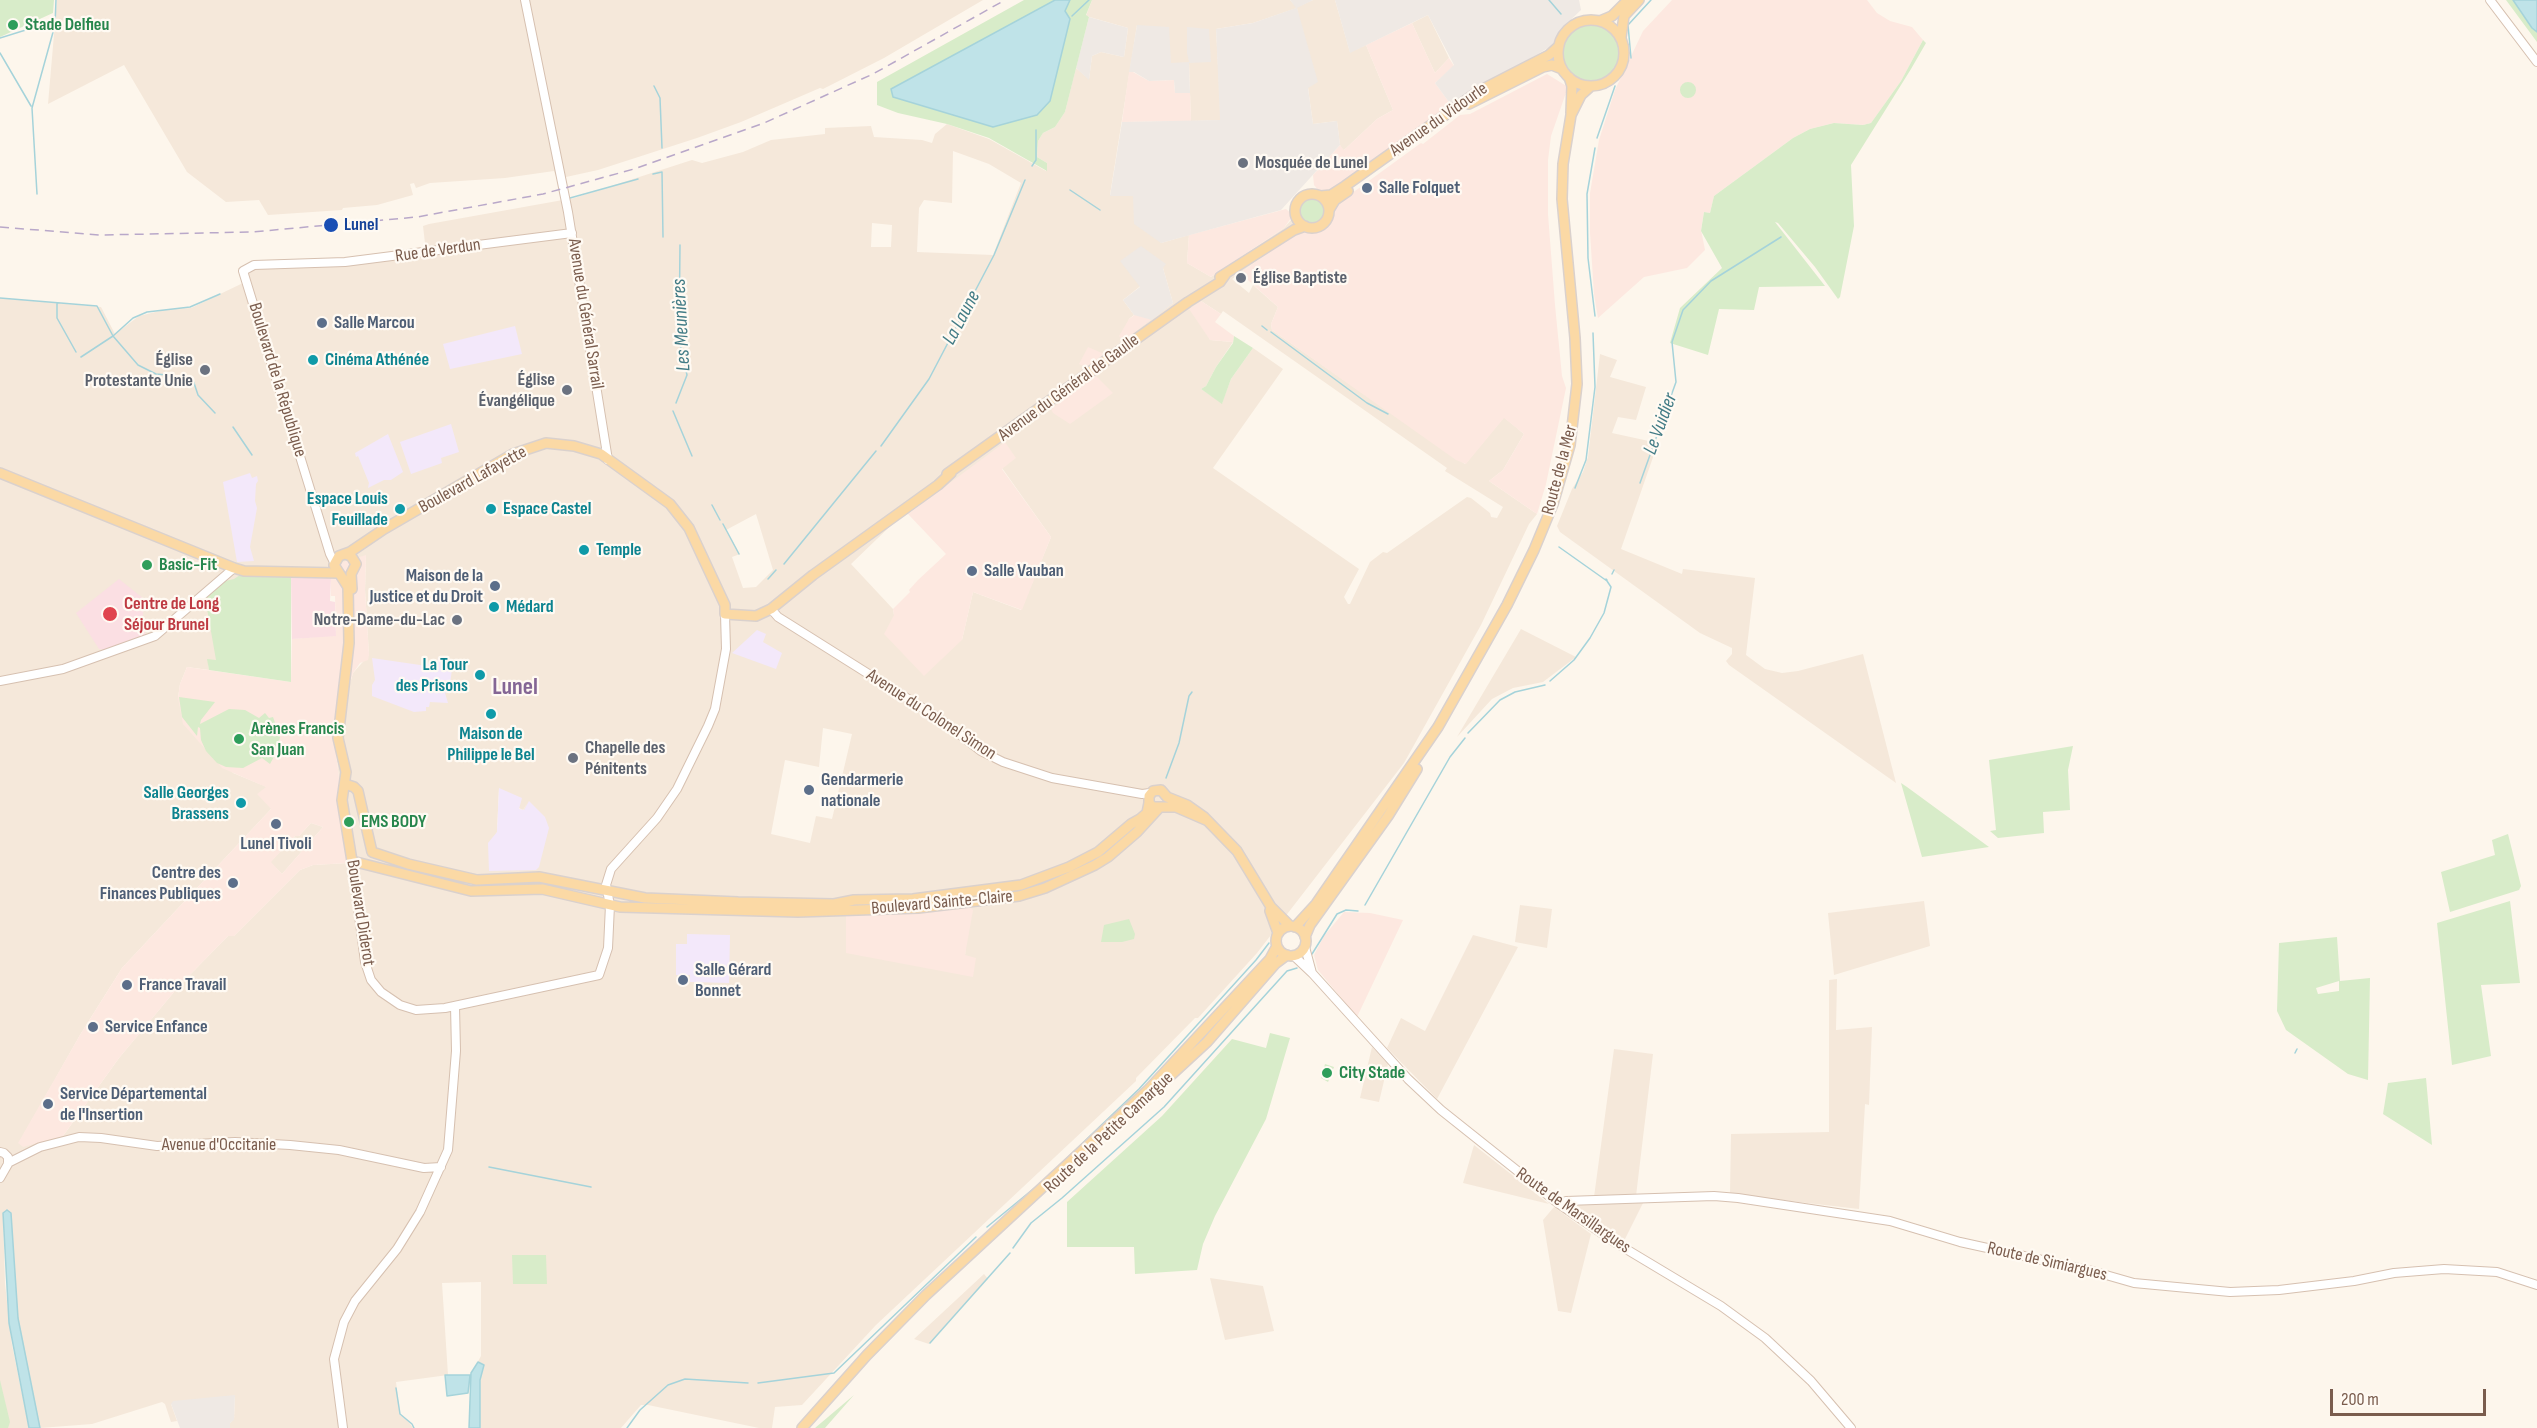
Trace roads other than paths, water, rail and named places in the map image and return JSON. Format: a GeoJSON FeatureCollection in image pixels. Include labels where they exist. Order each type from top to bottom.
{"type":"FeatureCollection","features":[{"type":"Feature","properties":{"kind":"main road","name":"Avenue du Général Sarrail"},"geometry":{"type":"LineString","coordinates":[[525,0],[572,233],[601,450]]}},
{"type":"Feature","properties":{"kind":"main road"},"geometry":{"type":"LineString","coordinates":[[1600,21],[1612,16],[1628,0]]}},
{"type":"Feature","properties":{"kind":"main road"},"geometry":{"type":"LineString","coordinates":[[1621,37],[1614,28],[1600,21],[1587,20],[1573,25],[1564,33],[1559,46],[1558,58],[1562,69],[1569,77],[1592,86],[1612,79],[1621,67],[1624,51],[1621,37],[1624,16],[1639,0]]}},
{"type":"Feature","properties":{"kind":"main road"},"geometry":{"type":"LineString","coordinates":[[2490,0],[2537,62]]}},
{"type":"Feature","properties":{"kind":"main road","name":"Avenue du Vidourle"},"geometry":{"type":"LineString","coordinates":[[1321,196],[1331,195],[1346,186],[1479,91],[1549,55],[1559,46]]}},
{"type":"Feature","properties":{"kind":"main road","name":"Avenue du Vidourle"},"geometry":{"type":"LineString","coordinates":[[1329,210],[1335,200],[1469,104],[1543,67],[1552,66],[1562,69]]}},
{"type":"Feature","properties":{"kind":"main road","name":"Route de la Mer"},"geometry":{"type":"LineString","coordinates":[[1292,927],[1316,904],[1438,727],[1487,642],[1534,550],[1553,504],[1570,445],[1576,384],[1575,338],[1562,187],[1564,152],[1571,115],[1572,86],[1569,77]]}},
{"type":"Feature","properties":{"kind":"main road","name":"Route de la Mer"},"geometry":{"type":"LineString","coordinates":[[1571,115],[1581,95],[1592,86]]}},
{"type":"Feature","properties":{"kind":"main road"},"geometry":{"type":"LineString","coordinates":[[1312,194],[1321,196],[1325,200],[1329,210],[1321,225],[1305,226],[1294,230],[1251,257],[1291,225],[1295,216],[1296,204],[1302,197],[1312,194]]}},
{"type":"Feature","properties":{"kind":"main road"},"geometry":{"type":"LineString","coordinates":[[1295,216],[1305,226]]}},
{"type":"Feature","properties":{"kind":"main road","name":"Rue de Verdun"},"geometry":{"type":"LineString","coordinates":[[303,263],[345,262],[572,233]]}},
{"type":"Feature","properties":{"kind":"main road","name":"Avenue du Général de Gaulle"},"geometry":{"type":"LineString","coordinates":[[770,607],[794,586],[887,521],[896,510],[939,482],[1188,302],[1220,282],[1225,275],[1251,257]]}},
{"type":"Feature","properties":{"kind":"main road","name":"Boulevard de la République"},"geometry":{"type":"LineString","coordinates":[[303,263],[254,265],[243,271],[330,549],[341,566]]}},
{"type":"Feature","properties":{"kind":"main road","name":"Boulevard Lafayette"},"geometry":{"type":"LineString","coordinates":[[234,568],[244,571],[326,572],[341,566],[513,454],[546,443],[601,450],[608,460],[663,498],[682,517],[725,610]]}},
{"type":"Feature","properties":{"kind":"main road"},"geometry":{"type":"LineString","coordinates":[[0,473],[234,568],[155,636],[63,669],[0,681]]}},
{"type":"Feature","properties":{"kind":"main road","name":"Boulevard Diderot"},"geometry":{"type":"LineString","coordinates":[[341,566],[348,587],[351,649],[338,726],[338,738],[346,772],[342,800],[365,962],[371,980],[387,997],[408,1008],[428,1010],[599,975],[608,948],[610,905]]}},
{"type":"Feature","properties":{"kind":"main road"},"geometry":{"type":"LineString","coordinates":[[610,905],[606,885],[611,869],[657,818],[676,789],[715,709],[725,654],[725,610],[750,611],[770,607]]}},
{"type":"Feature","properties":{"kind":"main road","name":"Avenue du Colonel Simon"},"geometry":{"type":"LineString","coordinates":[[770,607],[778,618],[940,719],[981,751],[1003,762],[1052,778],[1147,797]]}},
{"type":"Feature","properties":{"kind":"main road","name":"Route de la Mer"},"geometry":{"type":"LineString","coordinates":[[1305,942],[1310,925],[1388,816],[1434,738],[1438,727]]}},
{"type":"Feature","properties":{"kind":"main road","name":"Boulevard Sainte-Claire"},"geometry":{"type":"LineString","coordinates":[[345,784],[358,791],[372,852],[408,864],[477,880],[539,877],[609,892],[645,903]]}},
{"type":"Feature","properties":{"kind":"main road"},"geometry":{"type":"LineString","coordinates":[[1147,797],[1161,790],[1163,804]]}},
{"type":"Feature","properties":{"kind":"main road"},"geometry":{"type":"LineString","coordinates":[[1147,797],[1184,809],[1206,820],[1222,835],[1243,860],[1270,907],[1292,927],[1301,930],[1305,942],[1290,955],[1277,946],[1278,933],[1270,907]]}},
{"type":"Feature","properties":{"kind":"main road","name":"Boulevard Sainte-Claire"},"geometry":{"type":"LineString","coordinates":[[838,907],[1004,888],[1032,882],[1098,852],[1144,816],[1147,797]]}},
{"type":"Feature","properties":{"kind":"main road","name":"Boulevard Sainte-Claire"},"geometry":{"type":"LineString","coordinates":[[352,861],[476,891],[542,889],[610,905],[645,903],[918,909],[1030,893],[1095,865],[1122,844],[1163,804]]}},
{"type":"Feature","properties":{"kind":"main road"},"geometry":{"type":"LineString","coordinates":[[1149,819],[1164,812],[1176,812],[1211,832],[1222,835]]}},
{"type":"Feature","properties":{"kind":"main road"},"geometry":{"type":"LineString","coordinates":[[476,891],[477,880]]}},
{"type":"Feature","properties":{"kind":"main road"},"geometry":{"type":"LineString","coordinates":[[1278,933],[1292,927]]}},
{"type":"Feature","properties":{"kind":"main road","name":"Route de Marsillargues"},"geometry":{"type":"LineString","coordinates":[[1305,942],[1312,973]]}},
{"type":"Feature","properties":{"kind":"main road","name":"Route de la Petite Camargue"},"geometry":{"type":"LineString","coordinates":[[802,1428],[867,1355],[922,1301],[929,1298],[1148,1090],[1270,959],[1277,946]]}},
{"type":"Feature","properties":{"kind":"main road","name":"Route de Marsillargues"},"geometry":{"type":"LineString","coordinates":[[1290,955],[1312,973],[1424,1095],[1517,1173],[1559,1204],[1616,1243],[1721,1306],[1757,1332],[1811,1381],[1851,1428]]}},
{"type":"Feature","properties":{"kind":"main road","name":"Route de la Petite Camargue"},"geometry":{"type":"LineString","coordinates":[[991,1239],[1207,1042],[1275,964],[1290,955]]}},
{"type":"Feature","properties":{"kind":"main road"},"geometry":{"type":"LineString","coordinates":[[343,1428],[334,1359],[344,1322],[356,1301],[397,1249],[420,1212],[448,1149],[456,1051],[454,1006]]}},
{"type":"Feature","properties":{"kind":"main road","name":"Avenue d'Occitanie"},"geometry":{"type":"LineString","coordinates":[[8,1157],[80,1137],[157,1146],[235,1142],[300,1146],[339,1150],[424,1168],[441,1167]]}},
{"type":"Feature","properties":{"kind":"main road"},"geometry":{"type":"LineString","coordinates":[[0,1178],[8,1157]]}},
{"type":"Feature","properties":{"kind":"main road"},"geometry":{"type":"LineString","coordinates":[[424,1168],[435,1178]]}},
{"type":"Feature","properties":{"kind":"main road","name":"Route de Simiargues"},"geometry":{"type":"LineString","coordinates":[[1559,1204],[1566,1201],[1730,1197],[1879,1218],[1964,1243],[2092,1271],[2134,1283],[2230,1292],[2269,1292],[2354,1281],[2394,1273],[2444,1269],[2497,1272],[2537,1285]]}},
{"type":"Feature","properties":{"kind":"main road"},"geometry":{"type":"LineString","coordinates":[[341,1404],[348,1428]]}},
{"type":"Feature","properties":{"kind":"water"},"geometry":{"type":"Polygon","coordinates":[[[1055,0],[1070,0],[1065,11],[1070,19],[1050,101],[1037,115],[993,127],[893,97],[891,89],[1055,0]]]}},
{"type":"Feature","properties":{"kind":"water"},"geometry":{"type":"Polygon","coordinates":[[[2513,0],[2537,0],[2537,32],[2532,28],[2513,0]]]}},
{"type":"Feature","properties":{"kind":"water"},"geometry":{"type":"Polygon","coordinates":[[[7,1210],[11,1213],[18,1318],[40,1428],[29,1428],[9,1323],[3,1213],[7,1210]]]}},
{"type":"Feature","properties":{"kind":"water"},"geometry":{"type":"Polygon","coordinates":[[[478,1362],[484,1365],[480,1380],[480,1428],[469,1428],[471,1373],[478,1362]]]}},
{"type":"Feature","properties":{"kind":"water"},"geometry":{"type":"Polygon","coordinates":[[[445,1375],[470,1375],[468,1393],[447,1396],[445,1375]]]}},
{"type":"Feature","properties":{"kind":"waterway"},"geometry":{"type":"LineString","coordinates":[[37,194],[32,108],[55,25],[56,0]]}},
{"type":"Feature","properties":{"kind":"waterway","name":"La Laune"},"geometry":{"type":"LineString","coordinates":[[1072,16],[1089,0]]}},
{"type":"Feature","properties":{"kind":"waterway"},"geometry":{"type":"LineString","coordinates":[[1549,0],[1561,14]]}},
{"type":"Feature","properties":{"kind":"waterway"},"geometry":{"type":"LineString","coordinates":[[1631,58],[1628,25],[1651,0]]}},
{"type":"Feature","properties":{"kind":"waterway"},"geometry":{"type":"LineString","coordinates":[[0,38],[45,24],[54,25]]}},
{"type":"Feature","properties":{"kind":"waterway"},"geometry":{"type":"LineString","coordinates":[[0,53],[31,106]]}},
{"type":"Feature","properties":{"kind":"waterway","name":"Les Meunières"},"geometry":{"type":"LineString","coordinates":[[654,86],[660,98],[662,148]]}},
{"type":"Feature","properties":{"kind":"waterway"},"geometry":{"type":"LineString","coordinates":[[1597,138],[1615,86]]}},
{"type":"Feature","properties":{"kind":"waterway","name":"La Laune"},"geometry":{"type":"LineString","coordinates":[[1032,166],[1036,160],[1036,130]]}},
{"type":"Feature","properties":{"kind":"waterway"},"geometry":{"type":"LineString","coordinates":[[1595,148],[1587,194],[1588,258],[1595,316]]}},
{"type":"Feature","properties":{"kind":"waterway","name":"Les Meunières"},"geometry":{"type":"LineString","coordinates":[[653,174],[662,172],[663,237]]}},
{"type":"Feature","properties":{"kind":"waterway"},"geometry":{"type":"LineString","coordinates":[[570,198],[638,179]]}},
{"type":"Feature","properties":{"kind":"waterway","name":"La Laune"},"geometry":{"type":"LineString","coordinates":[[881,446],[929,379],[994,255],[1025,180]]}},
{"type":"Feature","properties":{"kind":"waterway"},"geometry":{"type":"LineString","coordinates":[[1070,190],[1100,210]]}},
{"type":"Feature","properties":{"kind":"waterway","name":"Le Vuidier"},"geometry":{"type":"LineString","coordinates":[[1640,483],[1676,382],[1672,342],[1683,310],[1711,281],[1781,237]]}},
{"type":"Feature","properties":{"kind":"waterway","name":"Les Meunières"},"geometry":{"type":"LineString","coordinates":[[676,403],[687,375],[679,340],[680,245]]}},
{"type":"Feature","properties":{"kind":"waterway"},"geometry":{"type":"LineString","coordinates":[[81,357],[113,336],[133,318],[147,312],[190,307],[220,294]]}},
{"type":"Feature","properties":{"kind":"waterway"},"geometry":{"type":"LineString","coordinates":[[0,298],[97,306],[113,336],[138,365],[156,374],[189,377],[193,380],[198,395],[215,413]]}},
{"type":"Feature","properties":{"kind":"waterway"},"geometry":{"type":"LineString","coordinates":[[57,303],[57,318],[76,352]]}},
{"type":"Feature","properties":{"kind":"waterway"},"geometry":{"type":"LineString","coordinates":[[1262,326],[1267,330]]}},
{"type":"Feature","properties":{"kind":"waterway"},"geometry":{"type":"LineString","coordinates":[[1271,332],[1367,403],[1388,414]]}},
{"type":"Feature","properties":{"kind":"waterway"},"geometry":{"type":"LineString","coordinates":[[1575,488],[1586,460],[1595,387],[1593,333]]}},
{"type":"Feature","properties":{"kind":"waterway","name":"Les Meunières"},"geometry":{"type":"LineString","coordinates":[[673,411],[692,456]]}},
{"type":"Feature","properties":{"kind":"waterway"},"geometry":{"type":"LineString","coordinates":[[233,427],[252,455]]}},
{"type":"Feature","properties":{"kind":"waterway","name":"La Laune"},"geometry":{"type":"LineString","coordinates":[[784,564],[876,451]]}},
{"type":"Feature","properties":{"kind":"waterway","name":"Les Meunières"},"geometry":{"type":"LineString","coordinates":[[712,505],[720,520]]}},
{"type":"Feature","properties":{"kind":"waterway","name":"Les Meunières"},"geometry":{"type":"LineString","coordinates":[[723,524],[739,554]]}},
{"type":"Feature","properties":{"kind":"waterway"},"geometry":{"type":"LineString","coordinates":[[1550,681],[1574,660],[1590,638],[1604,613],[1611,587],[1607,581],[1559,547]]}},
{"type":"Feature","properties":{"kind":"waterway","name":"La Laune"},"geometry":{"type":"LineString","coordinates":[[768,579],[776,570]]}},
{"type":"Feature","properties":{"kind":"waterway"},"geometry":{"type":"LineString","coordinates":[[1612,574],[1614,570]]}},
{"type":"Feature","properties":{"kind":"waterway"},"geometry":{"type":"LineString","coordinates":[[1468,733],[1500,700],[1515,692],[1545,685]]}},
{"type":"Feature","properties":{"kind":"waterway"},"geometry":{"type":"LineString","coordinates":[[1166,778],[1179,743],[1189,696],[1192,692]]}},
{"type":"Feature","properties":{"kind":"waterway"},"geometry":{"type":"LineString","coordinates":[[1365,905],[1450,757],[1465,738]]}},
{"type":"Feature","properties":{"kind":"waterway"},"geometry":{"type":"LineString","coordinates":[[1312,954],[1337,914],[1346,910],[1358,911]]}},
{"type":"Feature","properties":{"kind":"waterway"},"geometry":{"type":"LineString","coordinates":[[987,1227],[1043,1181],[1139,1089],[1269,943]]}},
{"type":"Feature","properties":{"kind":"waterway"},"geometry":{"type":"LineString","coordinates":[[1013,1248],[1031,1223],[1164,1107],[1287,971],[1297,968]]}},
{"type":"Feature","properties":{"kind":"waterway"},"geometry":{"type":"LineString","coordinates":[[2295,1053],[2297,1049]]}},
{"type":"Feature","properties":{"kind":"waterway"},"geometry":{"type":"LineString","coordinates":[[489,1167],[591,1187]]}},
{"type":"Feature","properties":{"kind":"waterway"},"geometry":{"type":"LineString","coordinates":[[758,1383],[834,1373],[976,1237]]}},
{"type":"Feature","properties":{"kind":"waterway"},"geometry":{"type":"LineString","coordinates":[[930,1343],[1010,1253]]}},
{"type":"Feature","properties":{"kind":"waterway"},"geometry":{"type":"LineString","coordinates":[[627,1428],[640,1410],[668,1385],[685,1379],[748,1383]]}},
{"type":"Feature","properties":{"kind":"waterway"},"geometry":{"type":"LineString","coordinates":[[396,1388],[400,1414],[414,1428]]}},
{"type":"Feature","properties":{"kind":"railway"},"geometry":{"type":"LineString","coordinates":[[0,227],[100,235],[252,232],[417,217],[543,194],[634,169],[764,123],[873,74],[1005,0]]}},
{"type":"Feature","properties":{"kind":"place","name":"Stade Delfieu"},"geometry":{"type":"Point","coordinates":[13,25]}},
{"type":"Feature","properties":{"kind":"place","name":"Mosquée de Lunel"},"geometry":{"type":"Point","coordinates":[1243,163]}},
{"type":"Feature","properties":{"kind":"place","name":"Salle Folquet"},"geometry":{"type":"Point","coordinates":[1367,188]}},
{"type":"Feature","properties":{"kind":"place","name":"Lunel"},"geometry":{"type":"Point","coordinates":[331,225]}},
{"type":"Feature","properties":{"kind":"place","name":"Église Baptiste"},"geometry":{"type":"Point","coordinates":[1241,278]}},
{"type":"Feature","properties":{"kind":"place","name":"Salle Marcou"},"geometry":{"type":"Point","coordinates":[322,323]}},
{"type":"Feature","properties":{"kind":"place","name":"Cinéma Athénée"},"geometry":{"type":"Point","coordinates":[313,360]}},
{"type":"Feature","properties":{"kind":"place","name":"Église Protestante Unie"},"geometry":{"type":"Point","coordinates":[205,370]}},
{"type":"Feature","properties":{"kind":"place","name":"Église Évangélique"},"geometry":{"type":"Point","coordinates":[567,390]}},
{"type":"Feature","properties":{"kind":"place","name":"Espace Louis Feuillade"},"geometry":{"type":"Point","coordinates":[400,509]}},
{"type":"Feature","properties":{"kind":"place","name":"Espace Castel"},"geometry":{"type":"Point","coordinates":[491,509]}},
{"type":"Feature","properties":{"kind":"place","name":"Temple"},"geometry":{"type":"Point","coordinates":[584,550]}},
{"type":"Feature","properties":{"kind":"place","name":"Basic-Fit"},"geometry":{"type":"Point","coordinates":[147,565]}},
{"type":"Feature","properties":{"kind":"place","name":"Salle Vauban"},"geometry":{"type":"Point","coordinates":[972,571]}},
{"type":"Feature","properties":{"kind":"place","name":"Maison de la Justice et du Droit"},"geometry":{"type":"Point","coordinates":[495,586]}},
{"type":"Feature","properties":{"kind":"place","name":"Médard"},"geometry":{"type":"Point","coordinates":[494,607]}},
{"type":"Feature","properties":{"kind":"place","name":"Centre de Long Séjour Brunel"},"geometry":{"type":"Point","coordinates":[110,614]}},
{"type":"Feature","properties":{"kind":"place","name":"Notre-Dame-du-Lac"},"geometry":{"type":"Point","coordinates":[457,620]}},
{"type":"Feature","properties":{"kind":"place","name":"La Tour des Prisons"},"geometry":{"type":"Point","coordinates":[480,675]}},
{"type":"Feature","properties":{"kind":"place","name":"Maison de Philippe le Bel"},"geometry":{"type":"Point","coordinates":[491,714]}},
{"type":"Feature","properties":{"kind":"place","name":"Arènes Francis San Juan"},"geometry":{"type":"Point","coordinates":[239,739]}},
{"type":"Feature","properties":{"kind":"place","name":"Chapelle des Pénitents"},"geometry":{"type":"Point","coordinates":[573,758]}},
{"type":"Feature","properties":{"kind":"place","name":"Gendarmerie nationale"},"geometry":{"type":"Point","coordinates":[809,790]}},
{"type":"Feature","properties":{"kind":"place","name":"Salle Georges Brassens"},"geometry":{"type":"Point","coordinates":[241,803]}},
{"type":"Feature","properties":{"kind":"place","name":"EMS BODY"},"geometry":{"type":"Point","coordinates":[349,822]}},
{"type":"Feature","properties":{"kind":"place","name":"Lunel Tivoli"},"geometry":{"type":"Point","coordinates":[276,824]}},
{"type":"Feature","properties":{"kind":"place","name":"Centre des Finances Publiques"},"geometry":{"type":"Point","coordinates":[233,883]}},
{"type":"Feature","properties":{"kind":"place","name":"Salle Gérard Bonnet"},"geometry":{"type":"Point","coordinates":[683,980]}},
{"type":"Feature","properties":{"kind":"place","name":"France Travail"},"geometry":{"type":"Point","coordinates":[127,985]}},
{"type":"Feature","properties":{"kind":"place","name":"Service Enfance"},"geometry":{"type":"Point","coordinates":[93,1027]}},
{"type":"Feature","properties":{"kind":"place","name":"City Stade"},"geometry":{"type":"Point","coordinates":[1327,1073]}},
{"type":"Feature","properties":{"kind":"place","name":"Service Départemental de l'Insertion"},"geometry":{"type":"Point","coordinates":[48,1104]}},
{"type":"Feature","properties":{"kind":"district","name":"Lunel"},"geometry":{"type":"Point","coordinates":[515,688]}}]}
